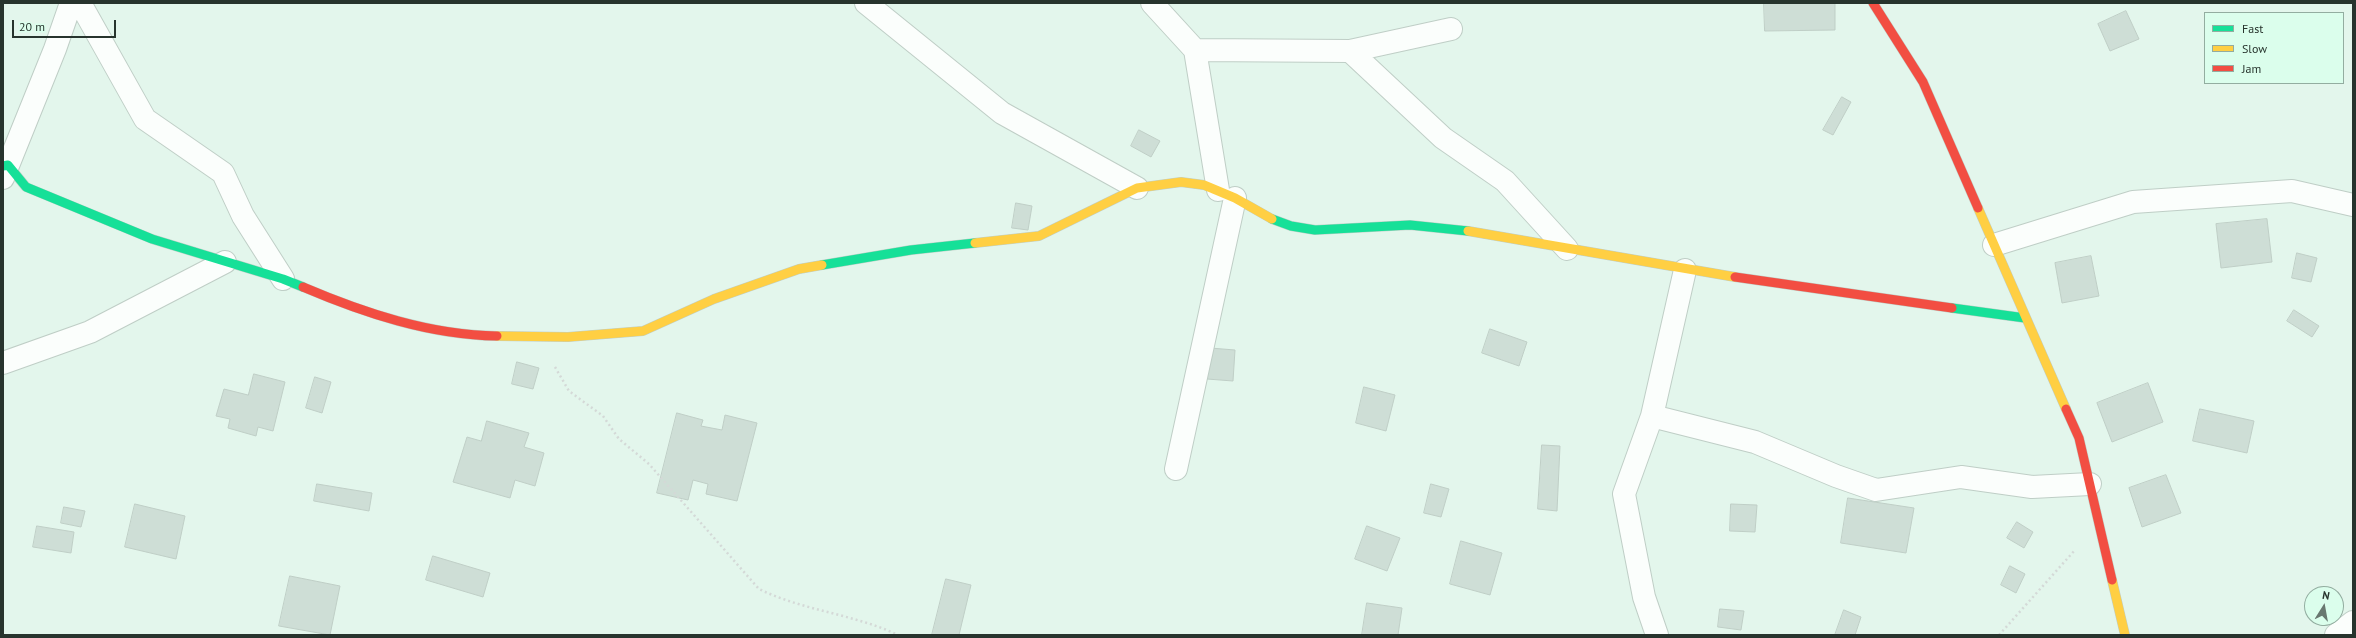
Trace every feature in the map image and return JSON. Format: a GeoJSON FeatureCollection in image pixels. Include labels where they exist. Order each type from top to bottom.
{"type":"FeatureCollection","features":[{"type":"Feature","properties":{"kind":"street"},"geometry":{"type":"LineString","coordinates":[[71,3],[55,49],[5,170],[26,187],[152,239],[283,279],[350,306],[396,321],[476,336],[568,337],[643,330],[714,299],[799,269],[911,250],[1039,236],[1138,188],[1181,182],[1204,185],[1226,194],[1265,217],[1291,226],[1315,230],[1410,225],[1449,228],[1685,270],[2025,318]]}},
{"type":"Feature","properties":{"kind":"street"},"geometry":{"type":"LineString","coordinates":[[80,3],[145,119],[223,173],[243,216],[283,279]]}},
{"type":"Feature","properties":{"kind":"street"},"geometry":{"type":"LineString","coordinates":[[866,3],[1002,113],[1138,188]]}},
{"type":"Feature","properties":{"kind":"street"},"geometry":{"type":"LineString","coordinates":[[1152,3],[1195,50],[1226,194],[1176,469]]}},
{"type":"Feature","properties":{"kind":"street"},"geometry":{"type":"LineString","coordinates":[[1873,3],[1923,82],[2025,318],[2080,438],[2125,635]]}},
{"type":"Feature","properties":{"kind":"street"},"geometry":{"type":"LineString","coordinates":[[1195,50],[1350,51],[1451,30]]}},
{"type":"Feature","properties":{"kind":"street"},"geometry":{"type":"LineString","coordinates":[[1350,51],[1444,138],[1505,181],[1567,249]]}},
{"type":"Feature","properties":{"kind":"street"},"geometry":{"type":"LineString","coordinates":[[1994,245],[2134,202],[2292,191],[2353,204]]}},
{"type":"Feature","properties":{"kind":"street"},"geometry":{"type":"LineString","coordinates":[[3,363],[90,332],[225,262]]}},
{"type":"Feature","properties":{"kind":"street"},"geometry":{"type":"LineString","coordinates":[[1657,635],[1644,597],[1624,494],[1652,416],[1685,270]]}},
{"type":"Feature","properties":{"kind":"street"},"geometry":{"type":"LineString","coordinates":[[1652,416],[1755,442],[1836,476],[1876,490],[1961,477],[2032,487],[2090,484]]}},
{"type":"Feature","properties":{"kind":"street"},"geometry":{"type":"LineString","coordinates":[[2336,635],[2353,622]]}},
{"type":"Feature","properties":{"kind":"path"},"geometry":{"type":"LineString","coordinates":[[568,337],[555,355],[554,366],[569,391],[604,416],[619,439],[649,464],[759,589],[782,600],[881,627],[898,635]]}},
{"type":"Feature","properties":{"kind":"path"},"geometry":{"type":"LineString","coordinates":[[1999,635],[2099,524]]}},
{"type":"Feature","properties":{"kind":"building"},"geometry":{"type":"Polygon","coordinates":[[[1764,3],[1835,3],[1835,30],[1765,31],[1764,3]]]}},
{"type":"Feature","properties":{"kind":"building"},"geometry":{"type":"Polygon","coordinates":[[[2126,11],[2139,39],[2110,51],[2098,24],[2126,11]]]}},
{"type":"Feature","properties":{"kind":"building"},"geometry":{"type":"Polygon","coordinates":[[[1842,97],[1851,102],[1833,135],[1823,130],[1842,97]]]}},
{"type":"Feature","properties":{"kind":"building"},"geometry":{"type":"Polygon","coordinates":[[[1139,130],[1160,141],[1151,157],[1131,146],[1139,130]]]}},
{"type":"Feature","properties":{"kind":"building"},"geometry":{"type":"Polygon","coordinates":[[[1016,203],[1032,206],[1028,230],[1012,228],[1016,203]]]}},
{"type":"Feature","properties":{"kind":"building"},"geometry":{"type":"Polygon","coordinates":[[[2267,219],[2272,262],[2221,268],[2216,224],[2267,219]]]}},
{"type":"Feature","properties":{"kind":"building"},"geometry":{"type":"Polygon","coordinates":[[[2297,253],[2317,258],[2311,282],[2292,278],[2297,253]]]}},
{"type":"Feature","properties":{"kind":"building"},"geometry":{"type":"Polygon","coordinates":[[[2091,256],[2099,296],[2062,303],[2055,263],[2091,256]]]}},
{"type":"Feature","properties":{"kind":"building"},"geometry":{"type":"Polygon","coordinates":[[[2294,310],[2319,326],[2312,337],[2287,321],[2294,310]]]}},
{"type":"Feature","properties":{"kind":"building"},"geometry":{"type":"Polygon","coordinates":[[[1490,329],[1527,342],[1519,366],[1482,353],[1490,329]]]}},
{"type":"Feature","properties":{"kind":"building"},"geometry":{"type":"Polygon","coordinates":[[[1210,348],[1235,350],[1233,381],[1207,379],[1210,348]]]}},
{"type":"Feature","properties":{"kind":"building"},"geometry":{"type":"Polygon","coordinates":[[[517,362],[539,368],[533,389],[512,384],[517,362]]]}},
{"type":"Feature","properties":{"kind":"building"},"geometry":{"type":"Polygon","coordinates":[[[254,374],[285,382],[273,431],[258,427],[256,436],[228,428],[230,419],[216,416],[224,389],[248,395],[254,374]]]}},
{"type":"Feature","properties":{"kind":"building"},"geometry":{"type":"Polygon","coordinates":[[[315,377],[331,382],[322,413],[306,408],[315,377]]]}},
{"type":"Feature","properties":{"kind":"building"},"geometry":{"type":"Polygon","coordinates":[[[2148,383],[2163,422],[2112,442],[2097,403],[2148,383]]]}},
{"type":"Feature","properties":{"kind":"building"},"geometry":{"type":"Polygon","coordinates":[[[1364,387],[1395,395],[1386,431],[1356,423],[1364,387]]]}},
{"type":"Feature","properties":{"kind":"building"},"geometry":{"type":"Polygon","coordinates":[[[2200,409],[2254,421],[2247,453],[2193,441],[2200,409]]]}},
{"type":"Feature","properties":{"kind":"building"},"geometry":{"type":"Polygon","coordinates":[[[677,413],[703,420],[701,426],[722,430],[725,415],[757,423],[737,501],[706,494],[708,484],[693,480],[688,500],[657,493],[677,413]]]}},
{"type":"Feature","properties":{"kind":"building"},"geometry":{"type":"Polygon","coordinates":[[[487,421],[529,433],[524,447],[544,453],[535,486],[515,480],[510,498],[453,482],[467,437],[481,441],[487,421]]]}},
{"type":"Feature","properties":{"kind":"building"},"geometry":{"type":"Polygon","coordinates":[[[1542,445],[1560,446],[1557,511],[1538,509],[1542,445]]]}},
{"type":"Feature","properties":{"kind":"building"},"geometry":{"type":"Polygon","coordinates":[[[2166,475],[2181,513],[2142,527],[2129,488],[2166,475]]]}},
{"type":"Feature","properties":{"kind":"building"},"geometry":{"type":"Polygon","coordinates":[[[317,484],[372,493],[369,511],[314,501],[317,484]]]}},
{"type":"Feature","properties":{"kind":"building"},"geometry":{"type":"Polygon","coordinates":[[[1431,484],[1449,489],[1441,517],[1424,513],[1431,484]]]}},
{"type":"Feature","properties":{"kind":"building"},"geometry":{"type":"Polygon","coordinates":[[[1848,498],[1914,508],[1906,553],[1841,543],[1848,498]]]}},
{"type":"Feature","properties":{"kind":"building"},"geometry":{"type":"Polygon","coordinates":[[[135,504],[185,516],[176,559],[125,547],[135,504]]]}},
{"type":"Feature","properties":{"kind":"building"},"geometry":{"type":"Polygon","coordinates":[[[1731,504],[1757,505],[1755,532],[1730,531],[1731,504]]]}},
{"type":"Feature","properties":{"kind":"building"},"geometry":{"type":"Polygon","coordinates":[[[64,507],[85,511],[81,527],[61,523],[64,507]]]}},
{"type":"Feature","properties":{"kind":"building"},"geometry":{"type":"Polygon","coordinates":[[[2017,522],[2033,532],[2024,548],[2007,538],[2017,522]]]}},
{"type":"Feature","properties":{"kind":"building"},"geometry":{"type":"Polygon","coordinates":[[[37,526],[74,532],[71,553],[33,547],[37,526]]]}},
{"type":"Feature","properties":{"kind":"building"},"geometry":{"type":"Polygon","coordinates":[[[1367,526],[1400,538],[1387,571],[1355,559],[1367,526]]]}},
{"type":"Feature","properties":{"kind":"building"},"geometry":{"type":"Polygon","coordinates":[[[1461,541],[1502,553],[1490,595],[1450,584],[1461,541]]]}},
{"type":"Feature","properties":{"kind":"building"},"geometry":{"type":"Polygon","coordinates":[[[433,556],[490,573],[483,597],[426,580],[433,556]]]}},
{"type":"Feature","properties":{"kind":"building"},"geometry":{"type":"Polygon","coordinates":[[[2010,566],[2025,574],[2016,593],[2001,585],[2010,566]]]}},
{"type":"Feature","properties":{"kind":"building"},"geometry":{"type":"Polygon","coordinates":[[[290,576],[340,586],[330,635],[279,626],[290,576]]]}},
{"type":"Feature","properties":{"kind":"building"},"geometry":{"type":"Polygon","coordinates":[[[946,579],[971,585],[959,635],[932,635],[946,579]]]}},
{"type":"Feature","properties":{"kind":"building"},"geometry":{"type":"Polygon","coordinates":[[[1367,603],[1402,608],[1398,635],[1362,635],[1367,603]]]}},
{"type":"Feature","properties":{"kind":"building"},"geometry":{"type":"Polygon","coordinates":[[[1720,609],[1744,611],[1741,630],[1718,627],[1720,609]]]}},
{"type":"Feature","properties":{"kind":"building"},"geometry":{"type":"Polygon","coordinates":[[[1844,610],[1861,617],[1855,635],[1835,635],[1844,610]]]}},
{"type":"Feature","properties":{"kind":"traffic: fast"},"geometry":{"type":"LineString","coordinates":[[3,166],[8,165],[26,187],[152,239],[283,279],[303,287]]}},
{"type":"Feature","properties":{"kind":"traffic: fast"},"geometry":{"type":"LineString","coordinates":[[1272,219],[1291,226],[1315,230],[1410,225],[1468,231]]}},
{"type":"Feature","properties":{"kind":"traffic: fast"},"geometry":{"type":"LineString","coordinates":[[822,265],[911,250],[975,243]]}},
{"type":"Feature","properties":{"kind":"traffic: fast"},"geometry":{"type":"LineString","coordinates":[[1952,308],[2025,318]]}},
{"type":"Feature","properties":{"kind":"traffic: slow"},"geometry":{"type":"LineString","coordinates":[[975,243],[1039,236],[1137,188],[1181,182],[1204,185],[1235,198],[1272,219]]}},
{"type":"Feature","properties":{"kind":"traffic: slow"},"geometry":{"type":"LineString","coordinates":[[1978,208],[2066,409]]}},
{"type":"Feature","properties":{"kind":"traffic: slow"},"geometry":{"type":"LineString","coordinates":[[1468,231],[1735,277]]}},
{"type":"Feature","properties":{"kind":"traffic: slow"},"geometry":{"type":"LineString","coordinates":[[497,336],[568,337],[643,331],[714,299],[799,269],[822,265]]}},
{"type":"Feature","properties":{"kind":"traffic: slow"},"geometry":{"type":"LineString","coordinates":[[2112,580],[2125,635]]}},
{"type":"Feature","properties":{"kind":"traffic: jam"},"geometry":{"type":"LineString","coordinates":[[1873,3],[1923,82],[1978,208]]}},
{"type":"Feature","properties":{"kind":"traffic: jam"},"geometry":{"type":"LineString","coordinates":[[1735,277],[1952,308]]}},
{"type":"Feature","properties":{"kind":"traffic: jam"},"geometry":{"type":"LineString","coordinates":[[303,287],[326,297],[398,321],[447,332],[497,336]]}},
{"type":"Feature","properties":{"kind":"traffic: jam"},"geometry":{"type":"LineString","coordinates":[[2066,409],[2079,438],[2112,580]]}}]}
